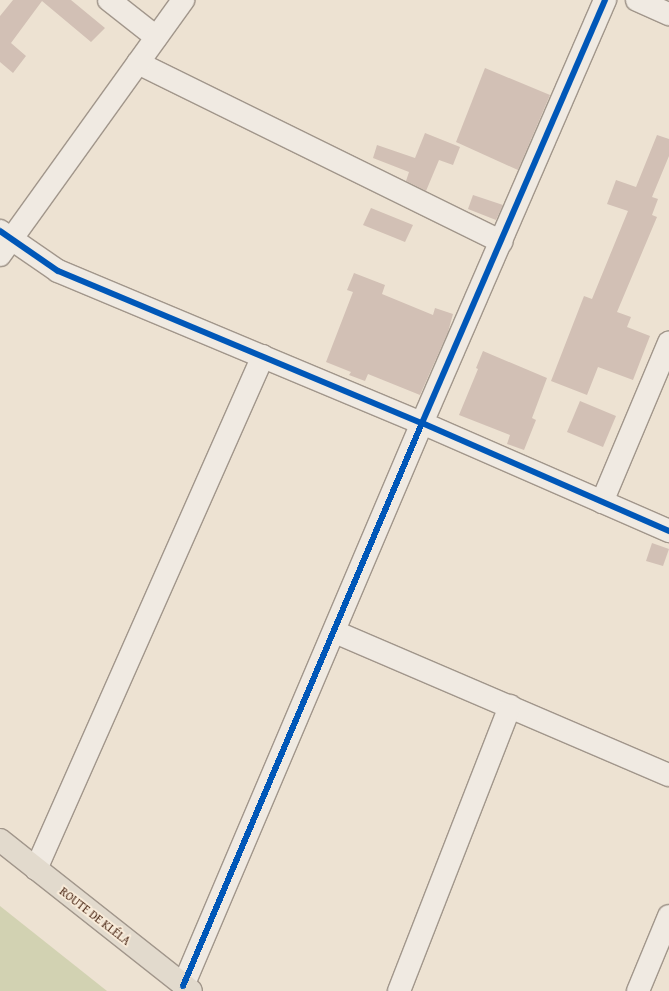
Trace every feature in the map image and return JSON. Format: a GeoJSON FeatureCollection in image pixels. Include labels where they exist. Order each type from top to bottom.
{"type":"FeatureCollection","features":[{"type":"Feature","properties":{"kind":"main road","name":"ROUTE DE KLÉLA"},"geometry":{"type":"LineString","coordinates":[[0,840],[187,988]]}},
{"type":"Feature","properties":{"kind":"street"},"geometry":{"type":"LineString","coordinates":[[109,0],[156,37]]}},
{"type":"Feature","properties":{"kind":"street"},"geometry":{"type":"LineString","coordinates":[[183,0],[138,64],[4,242],[58,271],[422,423],[669,531]]}},
{"type":"Feature","properties":{"kind":"street"},"geometry":{"type":"LineString","coordinates":[[187,988],[422,423],[605,0]]}},
{"type":"Feature","properties":{"kind":"street"},"geometry":{"type":"LineString","coordinates":[[637,0],[669,14]]}},
{"type":"Feature","properties":{"kind":"street"},"geometry":{"type":"LineString","coordinates":[[138,64],[501,242]]}},
{"type":"Feature","properties":{"kind":"street"},"geometry":{"type":"LineString","coordinates":[[602,502],[669,343]]}},
{"type":"Feature","properties":{"kind":"street"},"geometry":{"type":"LineString","coordinates":[[36,869],[263,356]]}},
{"type":"Feature","properties":{"kind":"street"},"geometry":{"type":"LineString","coordinates":[[335,632],[669,774]]}},
{"type":"Feature","properties":{"kind":"street"},"geometry":{"type":"LineString","coordinates":[[398,991],[510,706]]}},
{"type":"Feature","properties":{"kind":"street"},"geometry":{"type":"LineString","coordinates":[[638,991],[669,916]]}},
{"type":"Feature","properties":{"kind":"green space"},"geometry":{"type":"Polygon","coordinates":[[[0,906],[107,991],[0,991],[0,906]]]}},
{"type":"Feature","properties":{"kind":"building"},"geometry":{"type":"Polygon","coordinates":[[[13,0],[71,0],[105,28],[91,42],[42,1],[11,43],[26,56],[13,73],[0,62],[0,16],[13,0]]]}},
{"type":"Feature","properties":{"kind":"building"},"geometry":{"type":"Polygon","coordinates":[[[485,68],[550,95],[518,170],[456,142],[485,68]]]}},
{"type":"Feature","properties":{"kind":"building"},"geometry":{"type":"Polygon","coordinates":[[[425,133],[460,147],[453,165],[439,160],[426,191],[406,181],[409,172],[373,158],[377,145],[415,158],[425,133]]]}},
{"type":"Feature","properties":{"kind":"building"},"geometry":{"type":"Polygon","coordinates":[[[657,135],[669,139],[669,156],[652,197],[658,199],[652,215],[657,217],[617,312],[631,317],[627,327],[650,336],[633,380],[598,367],[587,395],[551,381],[584,296],[592,299],[628,211],[607,204],[616,180],[636,187],[657,135]]]}},
{"type":"Feature","properties":{"kind":"building"},"geometry":{"type":"Polygon","coordinates":[[[473,195],[503,205],[496,220],[468,209],[473,195]]]}},
{"type":"Feature","properties":{"kind":"building"},"geometry":{"type":"Polygon","coordinates":[[[371,208],[413,225],[405,242],[363,225],[371,208]]]}},
{"type":"Feature","properties":{"kind":"building"},"geometry":{"type":"Polygon","coordinates":[[[354,273],[385,285],[382,294],[433,315],[435,308],[453,314],[448,332],[420,395],[368,374],[365,381],[349,375],[351,372],[326,362],[353,292],[347,290],[354,273]]]}},
{"type":"Feature","properties":{"kind":"building"},"geometry":{"type":"Polygon","coordinates":[[[483,351],[547,378],[532,418],[536,420],[524,450],[507,444],[510,435],[459,415],[478,369],[476,368],[483,351]]]}},
{"type":"Feature","properties":{"kind":"building"},"geometry":{"type":"Polygon","coordinates":[[[580,401],[616,416],[603,447],[567,432],[580,401]]]}},
{"type":"Feature","properties":{"kind":"building"},"geometry":{"type":"Polygon","coordinates":[[[652,543],[669,549],[663,566],[646,561],[652,543]]]}},
{"type":"Feature","properties":{"kind":"cycle path"},"geometry":{"type":"LineString","coordinates":[[183,986],[422,423],[605,0]]}},
{"type":"Feature","properties":{"kind":"cycle path"},"geometry":{"type":"LineString","coordinates":[[0,231],[58,271],[422,423],[669,531]]}}]}
